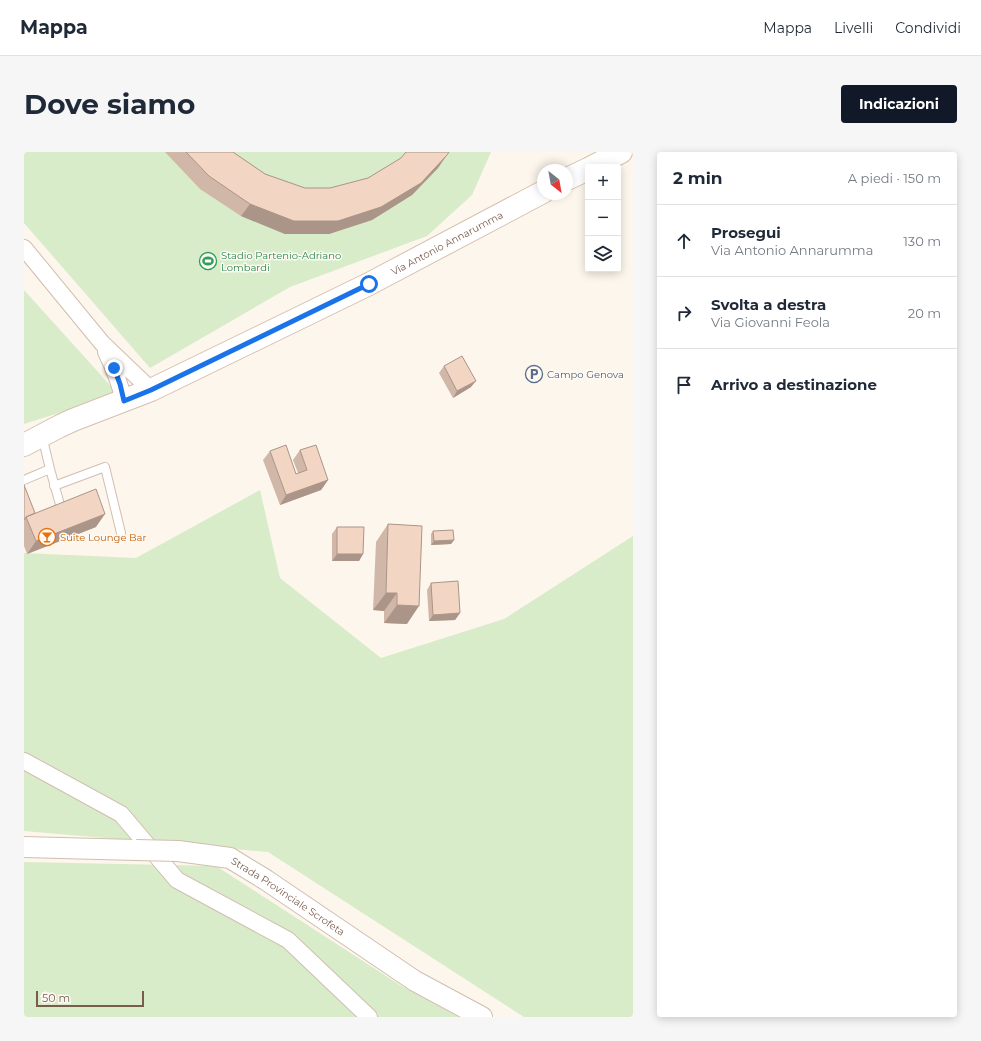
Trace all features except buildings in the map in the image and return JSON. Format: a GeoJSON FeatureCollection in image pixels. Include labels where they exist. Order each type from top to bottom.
{"type":"FeatureCollection","features":[{"type":"Feature","properties":{"kind":"main road"},"geometry":{"type":"LineString","coordinates":[[598,164],[621,152]]}},
{"type":"Feature","properties":{"kind":"main road"},"geometry":{"type":"LineString","coordinates":[[573,176],[585,170]]}},
{"type":"Feature","properties":{"kind":"main road","name":"Via Antonio Annarumma"},"geometry":{"type":"LineString","coordinates":[[31,440],[73,420],[151,390],[369,284],[537,195]]}},
{"type":"Feature","properties":{"kind":"street"},"geometry":{"type":"LineString","coordinates":[[24,248],[102,343],[151,390]]}},
{"type":"Feature","properties":{"kind":"street"},"geometry":{"type":"LineString","coordinates":[[102,343],[114,368],[124,401]]}},
{"type":"Feature","properties":{"kind":"street"},"geometry":{"type":"LineString","coordinates":[[24,761],[121,814],[177,880],[288,940],[369,1017]]}},
{"type":"Feature","properties":{"kind":"street","name":"Strada Provinciale Scrofeta"},"geometry":{"type":"LineString","coordinates":[[24,847],[178,851],[230,858],[266,880],[415,981],[482,1017]]}},
{"type":"Feature","properties":{"kind":"lane"},"geometry":{"type":"LineString","coordinates":[[31,440],[50,470],[61,508],[46,514]]}},
{"type":"Feature","properties":{"kind":"lane"},"geometry":{"type":"LineString","coordinates":[[54,486],[105,468],[121,533]]}},
{"type":"Feature","properties":{"kind":"lane"},"geometry":{"type":"LineString","coordinates":[[24,480],[50,470]]}},
{"type":"Feature","properties":{"kind":"green space","name":"Stadio Partenio-Adriano Lombardi"},"geometry":{"type":"Polygon","coordinates":[[[24,152],[491,152],[472,195],[427,236],[290,287],[150,368],[24,223],[24,152]]]}},
{"type":"Feature","properties":{"kind":"green space"},"geometry":{"type":"Polygon","coordinates":[[[24,290],[118,394],[24,424],[24,290]]]}},
{"type":"Feature","properties":{"kind":"green space"},"geometry":{"type":"Polygon","coordinates":[[[260,490],[280,578],[381,658],[504,619],[633,536],[633,1017],[524,1017],[268,852],[24,831],[24,553],[136,558],[260,490]]]}},
{"type":"Feature","properties":{"kind":"green space"},"geometry":{"type":"Polygon","coordinates":[[[24,862],[216,866],[400,985],[459,1017],[24,1017],[24,862]]]}},
{"type":"Feature","properties":{"kind":"place","name":"Stadio Partenio-Adriano Lombardi"},"geometry":{"type":"Point","coordinates":[208,261]}},
{"type":"Feature","properties":{"kind":"place","name":"Campo Genova"},"geometry":{"type":"Point","coordinates":[534,374]}},
{"type":"Feature","properties":{"kind":"place","name":"Suite Lounge Bar"},"geometry":{"type":"Point","coordinates":[47,537]}},
{"type":"Feature","properties":{"kind":"route"},"geometry":{"type":"LineString","coordinates":[[114,368],[124,401],[151,390],[369,284]]}}]}
